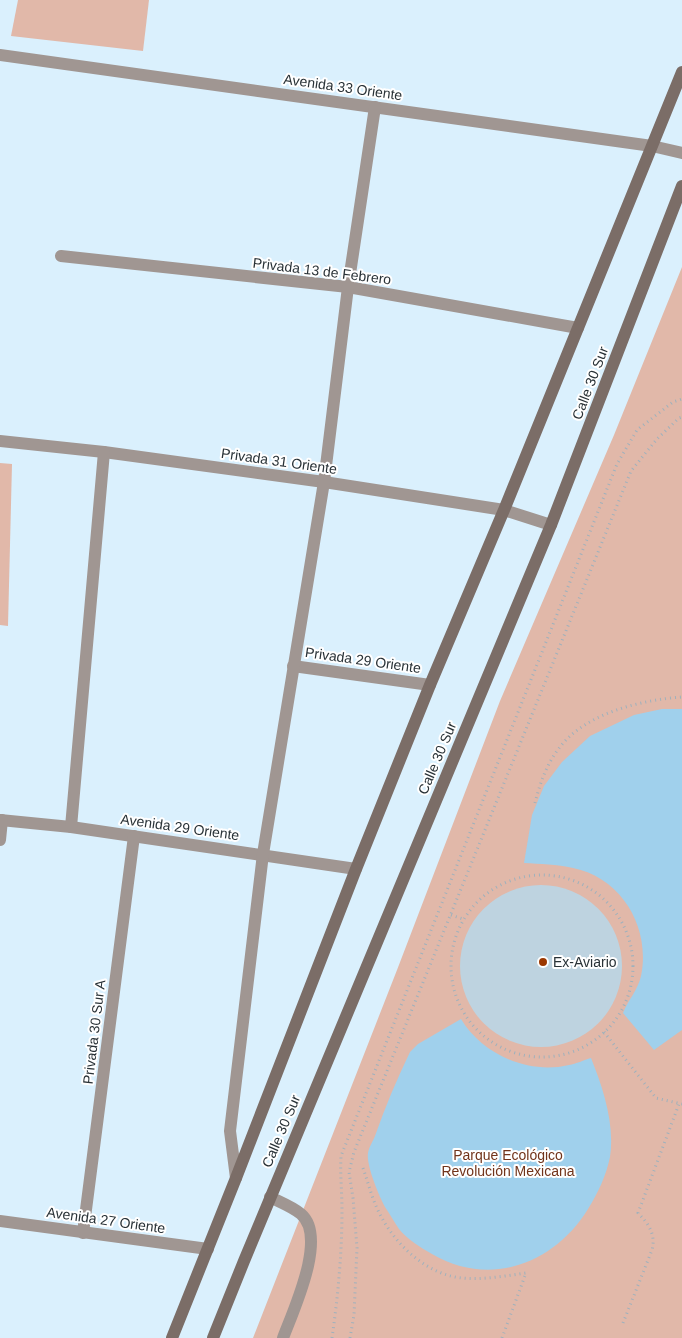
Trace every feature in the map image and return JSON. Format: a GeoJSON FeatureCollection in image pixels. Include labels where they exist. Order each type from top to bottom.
{"type":"FeatureCollection","features":[{"type":"Feature","properties":{"kind":"main road","name":"Calle 30 Sur"},"geometry":{"type":"LineString","coordinates":[[172,1338],[430,685],[504,510],[682,72]]}},
{"type":"Feature","properties":{"kind":"main road","name":"Calle 30 Sur"},"geometry":{"type":"LineString","coordinates":[[214,1338],[270,1197],[551,525],[682,186]]}},
{"type":"Feature","properties":{"kind":"street","name":"Avenida 33 Oriente"},"geometry":{"type":"LineString","coordinates":[[0,55],[652,146],[682,154]]}},
{"type":"Feature","properties":{"kind":"street","name":"Calle 30 Sur"},"geometry":{"type":"LineString","coordinates":[[236,1178],[230,1130],[263,854],[324,482],[348,287],[374,107]]}},
{"type":"Feature","properties":{"kind":"street","name":"Privada 13 de Febrero"},"geometry":{"type":"LineString","coordinates":[[61,256],[348,287],[578,328]]}},
{"type":"Feature","properties":{"kind":"street","name":"Privada 31 Oriente"},"geometry":{"type":"LineString","coordinates":[[0,441],[104,452],[324,482],[504,510],[551,525]]}},
{"type":"Feature","properties":{"kind":"street"},"geometry":{"type":"LineString","coordinates":[[71,827],[104,452]]}},
{"type":"Feature","properties":{"kind":"street","name":"Privada 29 Oriente"},"geometry":{"type":"LineString","coordinates":[[293,666],[430,685]]}},
{"type":"Feature","properties":{"kind":"street"},"geometry":{"type":"LineString","coordinates":[[0,840],[1,820]]}},
{"type":"Feature","properties":{"kind":"street","name":"Avenida 29 Oriente"},"geometry":{"type":"LineString","coordinates":[[1,820],[71,827],[356,869]]}},
{"type":"Feature","properties":{"kind":"street","name":"Privada 30 Sur A"},"geometry":{"type":"LineString","coordinates":[[83,1233],[134,836]]}},
{"type":"Feature","properties":{"kind":"street"},"geometry":{"type":"LineString","coordinates":[[270,1197],[302,1214],[308,1224],[311,1240],[308,1268],[283,1338]]}},
{"type":"Feature","properties":{"kind":"street","name":"Avenida 27 Oriente"},"geometry":{"type":"LineString","coordinates":[[0,1222],[208,1249]]}},
{"type":"Feature","properties":{"kind":"path"},"geometry":{"type":"LineString","coordinates":[[332,1338],[342,1210],[340,1184],[341,1156],[618,464],[637,430],[673,402],[682,399]]}},
{"type":"Feature","properties":{"kind":"path"},"geometry":{"type":"LineString","coordinates":[[350,1338],[354,1315],[357,1248],[349,1172],[352,1159],[631,471],[657,439],[682,417]]}},
{"type":"Feature","properties":{"kind":"path"},"geometry":{"type":"LineString","coordinates":[[535,803],[539,785],[548,764],[560,746],[578,730],[602,716],[628,705],[658,699],[682,698]]}},
{"type":"Feature","properties":{"kind":"path"},"geometry":{"type":"LineString","coordinates":[[548,874],[578,882],[604,898],[614,909],[626,929],[634,966],[628,997],[617,1017],[604,1032],[588,1044],[574,1051],[559,1055],[528,1056],[498,1046],[474,1027],[464,1015],[457,1000],[452,986],[450,970],[454,939],[463,919],[478,900],[490,891],[518,878],[548,874]]}},
{"type":"Feature","properties":{"kind":"path"},"geometry":{"type":"LineString","coordinates":[[451,915],[463,919]]}},
{"type":"Feature","properties":{"kind":"path"},"geometry":{"type":"LineString","coordinates":[[604,1032],[656,1098],[681,1104],[638,1213],[647,1222],[655,1240],[623,1323]]}},
{"type":"Feature","properties":{"kind":"path"},"geometry":{"type":"LineString","coordinates":[[363,1168],[375,1202],[390,1232],[422,1263],[439,1272],[460,1278],[479,1279],[526,1273],[502,1338]]}},
{"type":"Feature","properties":{"kind":"green space"},"geometry":{"type":"Polygon","coordinates":[[[18,0],[149,0],[143,51],[11,36],[18,0]]]}},
{"type":"Feature","properties":{"kind":"green space","name":"Parque Ecológico Revolución Mexicana"},"geometry":{"type":"Polygon","coordinates":[[[682,267],[682,1338],[253,1338],[500,701],[614,435],[682,267]]]}},
{"type":"Feature","properties":{"kind":"green space"},"geometry":{"type":"Polygon","coordinates":[[[0,463],[12,464],[8,626],[0,625],[0,463]]]}},
{"type":"Feature","properties":{"kind":"water"},"geometry":{"type":"Polygon","coordinates":[[[662,709],[682,709],[682,1030],[654,1050],[623,1013],[640,981],[643,958],[637,923],[629,908],[619,894],[606,882],[590,874],[561,866],[524,863],[532,815],[544,786],[562,762],[590,736],[634,715],[662,709]]]}},
{"type":"Feature","properties":{"kind":"water"},"geometry":{"type":"Polygon","coordinates":[[[461,1019],[481,1042],[494,1052],[522,1064],[553,1067],[591,1058],[607,1106],[611,1132],[610,1157],[592,1203],[574,1228],[557,1244],[539,1256],[519,1265],[498,1269],[476,1269],[454,1264],[414,1243],[402,1233],[382,1202],[369,1165],[369,1149],[391,1093],[410,1052],[418,1044],[461,1019]]]}},
{"type":"Feature","properties":{"kind":"building"},"geometry":{"type":"Polygon","coordinates":[[[549,885],[565,888],[579,894],[599,908],[609,921],[619,942],[622,966],[619,990],[609,1011],[599,1024],[586,1034],[565,1044],[533,1047],[517,1044],[503,1038],[489,1029],[478,1018],[463,990],[460,958],[463,942],[469,928],[478,914],[489,903],[517,888],[549,885]]]}},
{"type":"Feature","properties":{"kind":"place","name":"Ex-Aviario"},"geometry":{"type":"Point","coordinates":[543,962]}}]}
